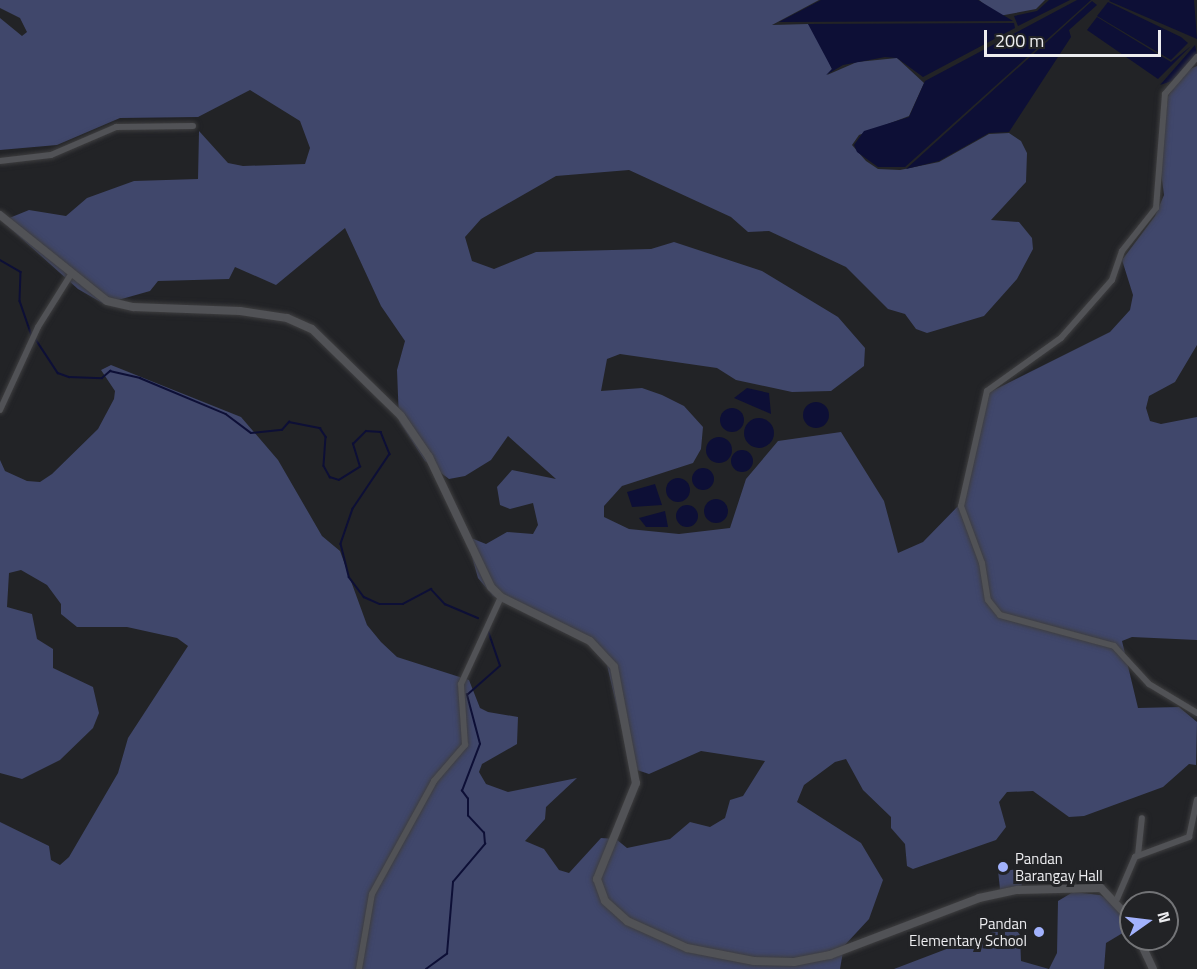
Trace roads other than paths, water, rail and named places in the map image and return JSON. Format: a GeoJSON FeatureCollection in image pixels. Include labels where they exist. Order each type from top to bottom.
{"type":"FeatureCollection","features":[{"type":"Feature","properties":{"kind":"street"},"geometry":{"type":"LineString","coordinates":[[1197,57],[1164,94],[1156,208],[1122,251],[1112,280],[1061,338],[987,391],[961,506],[982,562],[988,600],[999,615],[1114,646],[1149,684],[1197,713]]}},
{"type":"Feature","properties":{"kind":"street"},"geometry":{"type":"LineString","coordinates":[[0,161],[51,155],[116,127],[193,126]]}},
{"type":"Feature","properties":{"kind":"street"},"geometry":{"type":"LineString","coordinates":[[0,215],[93,294],[124,306],[240,311],[288,318],[312,329],[401,416],[429,457],[485,579],[501,597],[583,636],[614,667],[636,783],[597,879],[605,901],[637,926],[698,950],[754,961],[794,962],[840,952],[996,894],[1077,885],[1101,888],[1119,903]]}},
{"type":"Feature","properties":{"kind":"street"},"geometry":{"type":"LineString","coordinates":[[0,410],[38,327],[70,276]]}},
{"type":"Feature","properties":{"kind":"street"},"geometry":{"type":"LineString","coordinates":[[358,969],[372,894],[434,781],[465,745],[461,684],[501,597]]}},
{"type":"Feature","properties":{"kind":"street"},"geometry":{"type":"LineString","coordinates":[[1138,855],[1185,840],[1197,800]]}},
{"type":"Feature","properties":{"kind":"street"},"geometry":{"type":"LineString","coordinates":[[1116,899],[1138,855],[1142,818]]}},
{"type":"Feature","properties":{"kind":"street"},"geometry":{"type":"LineString","coordinates":[[1145,951],[1153,969]]}},
{"type":"Feature","properties":{"kind":"waterway"},"geometry":{"type":"LineString","coordinates":[[0,260],[21,272],[20,301],[32,335]]}},
{"type":"Feature","properties":{"kind":"waterway"},"geometry":{"type":"LineString","coordinates":[[35,338],[58,373],[69,377],[102,378],[110,371],[140,378],[226,414],[251,433],[282,430],[289,422],[320,428],[326,437],[324,466],[330,477],[339,480],[360,467],[353,444],[366,431],[381,432],[390,454],[353,509],[341,544],[349,577],[364,597],[380,604],[403,604],[431,589],[445,604],[478,618]]}},
{"type":"Feature","properties":{"kind":"waterway"},"geometry":{"type":"LineString","coordinates":[[426,969],[447,954],[453,882],[485,844],[484,833],[468,816],[468,799],[462,791],[480,744],[467,695],[500,666],[488,632]]}},
{"type":"Feature","properties":{"kind":"place","name":"Pandan Barangay Hall"},"geometry":{"type":"Point","coordinates":[1003,867]}},
{"type":"Feature","properties":{"kind":"place","name":"Pandan Elementary School"},"geometry":{"type":"Point","coordinates":[1039,932]}}]}
